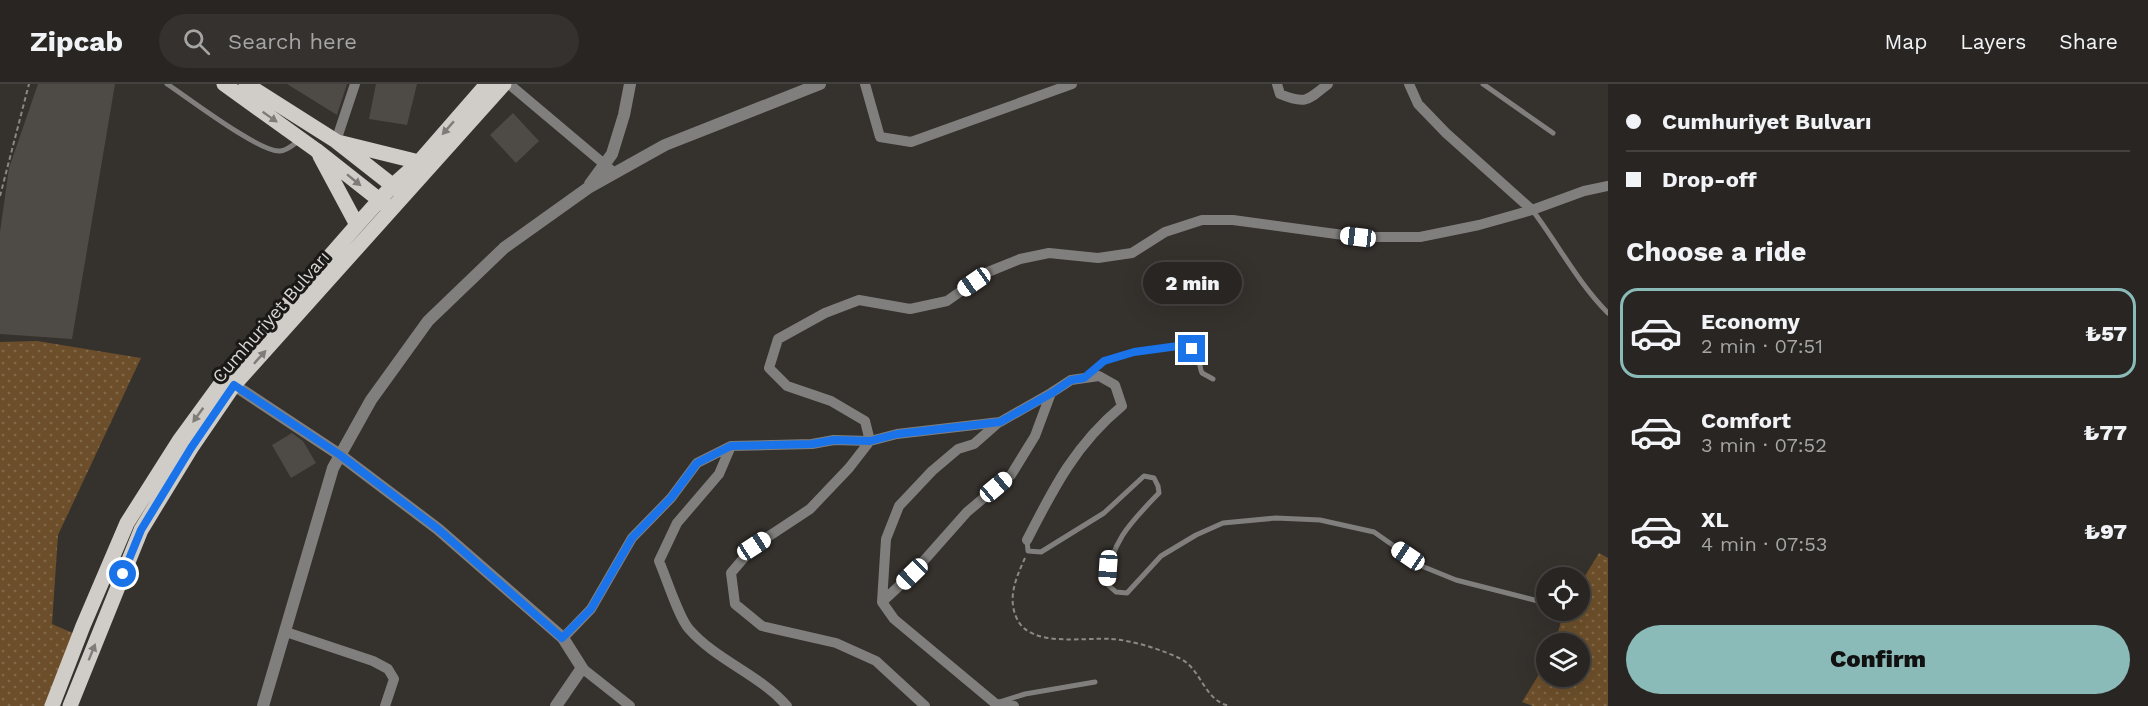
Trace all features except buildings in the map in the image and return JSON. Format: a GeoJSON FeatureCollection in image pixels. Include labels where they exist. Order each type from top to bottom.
{"type":"FeatureCollection","features":[{"type":"Feature","properties":{"kind":"main road"},"geometry":{"type":"LineString","coordinates":[[224,84],[316,150],[385,205]]}},
{"type":"Feature","properties":{"kind":"main road"},"geometry":{"type":"LineString","coordinates":[[246,84],[336,141],[399,191]]}},
{"type":"Feature","properties":{"kind":"main road","name":"Cumhuriyet Bulvarı"},"geometry":{"type":"LineString","coordinates":[[399,191],[419,162],[487,84]]}},
{"type":"Feature","properties":{"kind":"main road","name":"Cumhuriyet Bulvarı"},"geometry":{"type":"LineString","coordinates":[[70,706],[141,530],[191,448],[234,385],[385,205],[504,84]]}},
{"type":"Feature","properties":{"kind":"main road"},"geometry":{"type":"LineString","coordinates":[[336,141],[419,162]]}},
{"type":"Feature","properties":{"kind":"main road"},"geometry":{"type":"LineString","coordinates":[[316,150],[357,225]]}},
{"type":"Feature","properties":{"kind":"main road","name":"Cumhuriyet Bulvarı"},"geometry":{"type":"LineString","coordinates":[[52,706],[127,523],[179,441],[236,363],[357,225],[385,205]]}},
{"type":"Feature","properties":{"kind":"street"},"geometry":{"type":"LineString","coordinates":[[336,141],[355,84]]}},
{"type":"Feature","properties":{"kind":"street"},"geometry":{"type":"LineString","coordinates":[[509,84],[604,166],[615,172]]}},
{"type":"Feature","properties":{"kind":"street"},"geometry":{"type":"LineString","coordinates":[[588,188],[612,154],[624,115],[630,84]]}},
{"type":"Feature","properties":{"kind":"street"},"geometry":{"type":"LineString","coordinates":[[263,706],[333,468],[370,400],[428,321],[504,248],[588,188],[665,145],[820,84]]}},
{"type":"Feature","properties":{"kind":"street"},"geometry":{"type":"LineString","coordinates":[[865,84],[880,137],[910,142],[1072,84]]}},
{"type":"Feature","properties":{"kind":"street"},"geometry":{"type":"LineString","coordinates":[[1277,84],[1280,94],[1294,100],[1308,100],[1328,84]]}},
{"type":"Feature","properties":{"kind":"street"},"geometry":{"type":"LineString","coordinates":[[1409,84],[1418,104],[1446,133],[1532,210]]}},
{"type":"Feature","properties":{"kind":"street"},"geometry":{"type":"LineString","coordinates":[[870,441],[865,421],[831,401],[787,386],[769,368],[778,339],[825,313],[859,300],[910,309],[947,301],[988,272],[1020,259],[1049,253],[1098,258],[1132,253],[1165,232],[1202,220],[1233,220],[1358,237],[1420,237],[1479,225],[1532,210],[1584,191],[1608,186]]}},
{"type":"Feature","properties":{"kind":"street"},"geometry":{"type":"LineString","coordinates":[[1014,706],[996,704],[894,619],[882,602],[886,539],[900,506],[932,471],[958,449],[974,444],[1000,422],[1071,380],[1099,376],[1115,385],[1122,406],[1100,424],[1078,451],[1052,491],[1027,540]]}},
{"type":"Feature","properties":{"kind":"street"},"geometry":{"type":"LineString","coordinates":[[234,385],[340,455],[438,529],[562,638],[582,668],[630,706]]}},
{"type":"Feature","properties":{"kind":"street"},"geometry":{"type":"LineString","coordinates":[[882,602],[919,566],[967,512],[1011,475],[1035,436],[1052,393]]}},
{"type":"Feature","properties":{"kind":"street"},"geometry":{"type":"LineString","coordinates":[[562,638],[591,609],[632,538],[671,498],[697,463],[731,446],[812,444],[834,440],[870,441],[897,434],[1000,422]]}},
{"type":"Feature","properties":{"kind":"street"},"geometry":{"type":"LineString","coordinates":[[870,441],[849,468],[810,509],[754,546],[731,573],[735,604],[762,626],[836,643],[876,662],[925,706]]}},
{"type":"Feature","properties":{"kind":"street"},"geometry":{"type":"LineString","coordinates":[[731,446],[719,474],[677,523],[659,561],[688,628],[713,651],[751,674],[787,706]]}},
{"type":"Feature","properties":{"kind":"street"},"geometry":{"type":"LineString","coordinates":[[286,632],[373,661],[388,669],[394,679],[385,706]]}},
{"type":"Feature","properties":{"kind":"street"},"geometry":{"type":"LineString","coordinates":[[556,706],[582,668]]}},
{"type":"Feature","properties":{"kind":"lane"},"geometry":{"type":"LineString","coordinates":[[166,84],[248,139],[271,151],[282,152],[301,139]]}},
{"type":"Feature","properties":{"kind":"lane"},"geometry":{"type":"LineString","coordinates":[[1483,84],[1553,133]]}},
{"type":"Feature","properties":{"kind":"lane"},"geometry":{"type":"LineString","coordinates":[[1532,210],[1559,246],[1589,294],[1608,313]]}},
{"type":"Feature","properties":{"kind":"lane"},"geometry":{"type":"LineString","coordinates":[[1084,378],[1104,361],[1134,352],[1178,346],[1192,349],[1197,354],[1202,374],[1213,379]]}},
{"type":"Feature","properties":{"kind":"lane"},"geometry":{"type":"LineString","coordinates":[[1027,540],[1028,551],[1041,552],[1104,513],[1144,477],[1154,478],[1159,493],[1125,529],[1108,568],[1107,584],[1116,592],[1127,593],[1161,556],[1196,535],[1223,523],[1276,518],[1320,520],[1374,532],[1424,567],[1456,580],[1536,600]]}},
{"type":"Feature","properties":{"kind":"lane"},"geometry":{"type":"LineString","coordinates":[[996,704],[1025,694],[1095,682]]}},
{"type":"Feature","properties":{"kind":"path"},"geometry":{"type":"LineString","coordinates":[[0,196],[29,84]]}},
{"type":"Feature","properties":{"kind":"path"},"geometry":{"type":"LineString","coordinates":[[1028,551],[1014,582],[1012,608],[1021,627],[1039,637],[1113,639],[1154,648],[1184,660],[1200,678],[1211,696],[1230,706]]}},
{"type":"Feature","properties":{"kind":"shaded area"},"geometry":{"type":"Polygon","coordinates":[[[37,341],[141,358],[58,535],[52,624],[75,634],[50,706],[0,706],[0,342],[37,341]]]}},
{"type":"Feature","properties":{"kind":"shaded area"},"geometry":{"type":"Polygon","coordinates":[[[1599,553],[1608,558],[1608,706],[1533,706],[1522,702],[1536,679],[1536,687],[1590,687],[1590,633],[1558,633],[1561,621],[1590,621],[1590,568],[1599,553]]]}},
{"type":"Feature","properties":{"kind":"route"},"geometry":{"type":"LineString","coordinates":[[123,574],[141,530],[191,448],[234,385],[340,455],[438,529],[562,638],[591,609],[632,538],[671,498],[697,463],[731,446],[812,444],[834,440],[870,441],[897,434],[1000,422],[1071,380],[1084,378],[1104,361],[1134,352],[1178,346],[1192,349]]}}]}
